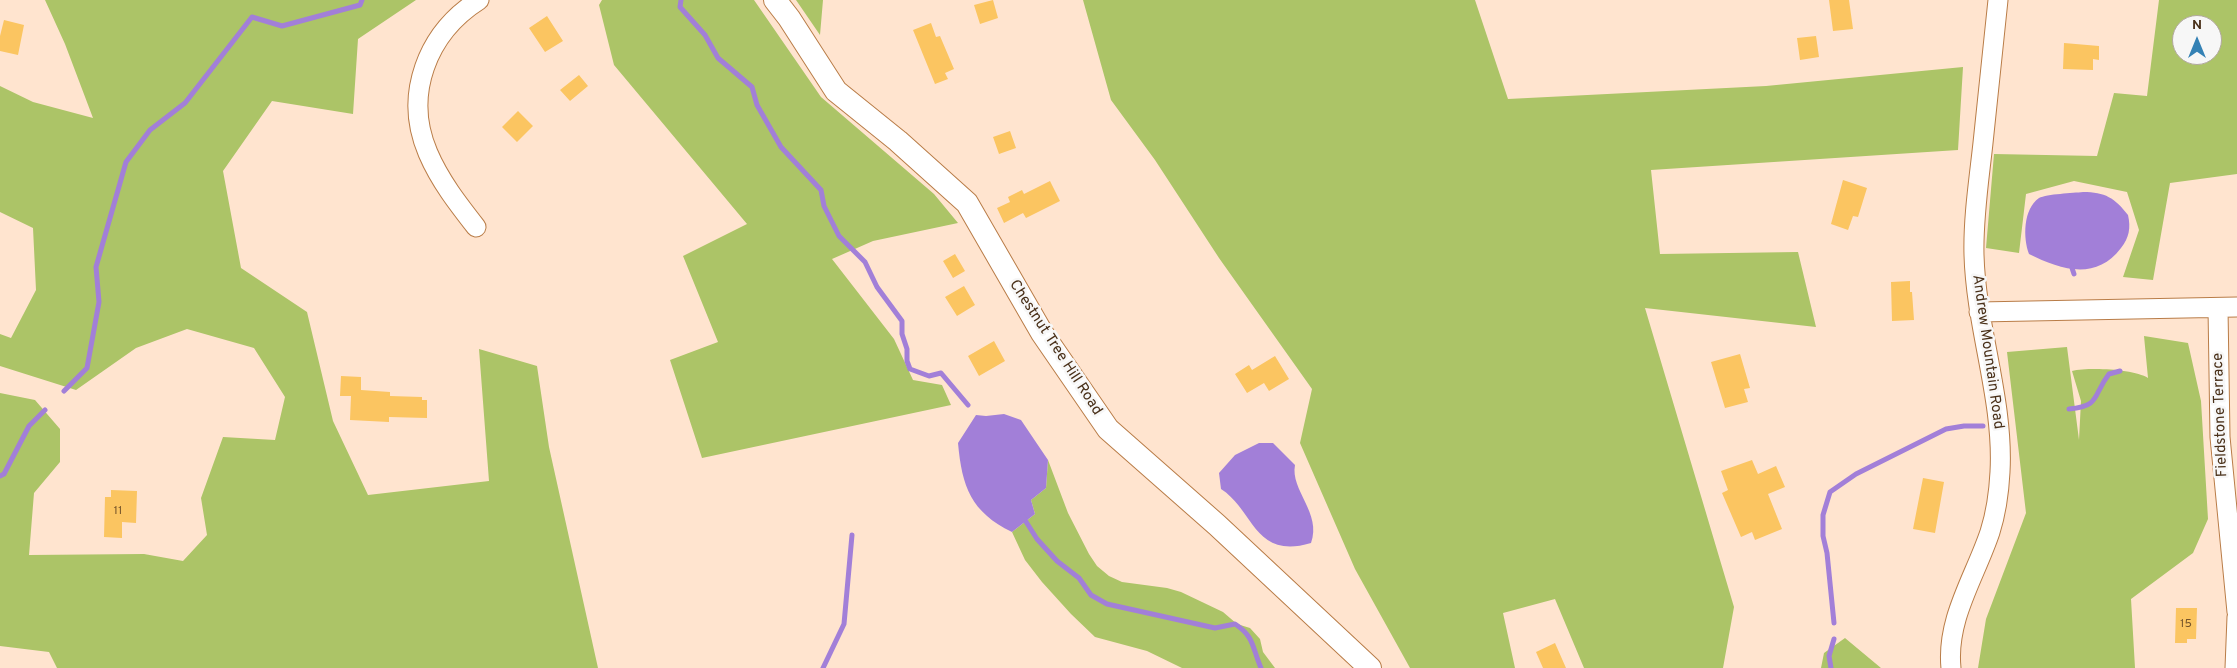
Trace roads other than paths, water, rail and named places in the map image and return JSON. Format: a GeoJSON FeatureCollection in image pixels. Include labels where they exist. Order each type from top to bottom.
{"type":"FeatureCollection","features":[{"type":"Feature","properties":{"kind":"street"},"geometry":{"type":"LineString","coordinates":[[476,227],[451,194],[428,153],[422,136],[419,114],[421,76],[432,46],[447,25],[479,0]]}},
{"type":"Feature","properties":{"kind":"street","name":"Chestnut Tree Hill Road"},"geometry":{"type":"LineString","coordinates":[[775,0],[836,91],[898,141],[967,203],[1042,333],[1108,429],[1217,525],[1370,668]]}},
{"type":"Feature","properties":{"kind":"street","name":"Andrew Mountain Road"},"geometry":{"type":"LineString","coordinates":[[1951,668],[1951,641],[1954,624],[1990,532],[1997,502],[2000,472],[1997,419],[1979,312],[1974,255],[1974,230],[1998,0]]}},
{"type":"Feature","properties":{"kind":"street"},"geometry":{"type":"LineString","coordinates":[[1979,312],[2237,307]]}},
{"type":"Feature","properties":{"kind":"street","name":"Fieldstone Terrace"},"geometry":{"type":"LineString","coordinates":[[2218,308],[2220,437],[2237,612]]}},
{"type":"Feature","properties":{"kind":"street"},"geometry":{"type":"LineString","coordinates":[[2235,668],[2237,617]]}},
{"type":"Feature","properties":{"kind":"waterway"},"geometry":{"type":"LineString","coordinates":[[64,391],[87,368],[99,302],[96,267],[126,162],[150,130],[185,103],[252,17],[282,26],[360,5],[362,0]]}},
{"type":"Feature","properties":{"kind":"waterway"},"geometry":{"type":"LineString","coordinates":[[681,0],[680,7],[705,35],[718,58],[752,87],[757,105],[781,147],[821,190],[824,206],[839,236],[865,262],[877,287],[902,321],[902,334],[907,349],[907,361],[910,369],[929,376],[941,373],[968,405]]}},
{"type":"Feature","properties":{"kind":"waterway"},"geometry":{"type":"LineString","coordinates":[[2072,268],[2074,274]]}},
{"type":"Feature","properties":{"kind":"waterway"},"geometry":{"type":"LineString","coordinates":[[2069,409],[2079,408],[2091,402],[2095,399],[2109,374],[2120,371]]}},
{"type":"Feature","properties":{"kind":"waterway"},"geometry":{"type":"LineString","coordinates":[[0,476],[4,474],[29,426],[45,410]]}},
{"type":"Feature","properties":{"kind":"waterway"},"geometry":{"type":"LineString","coordinates":[[1834,623],[1827,553],[1823,536],[1823,515],[1830,492],[1856,474],[1946,429],[1964,426],[1983,426]]}},
{"type":"Feature","properties":{"kind":"waterway"},"geometry":{"type":"LineString","coordinates":[[1023,517],[1037,539],[1057,561],[1079,578],[1091,595],[1107,604],[1215,628],[1235,624],[1250,638],[1261,668]]}},
{"type":"Feature","properties":{"kind":"waterway"},"geometry":{"type":"LineString","coordinates":[[823,668],[844,624],[852,535]]}},
{"type":"Feature","properties":{"kind":"waterway"},"geometry":{"type":"LineString","coordinates":[[1831,668],[1829,656],[1834,639]]}}]}
